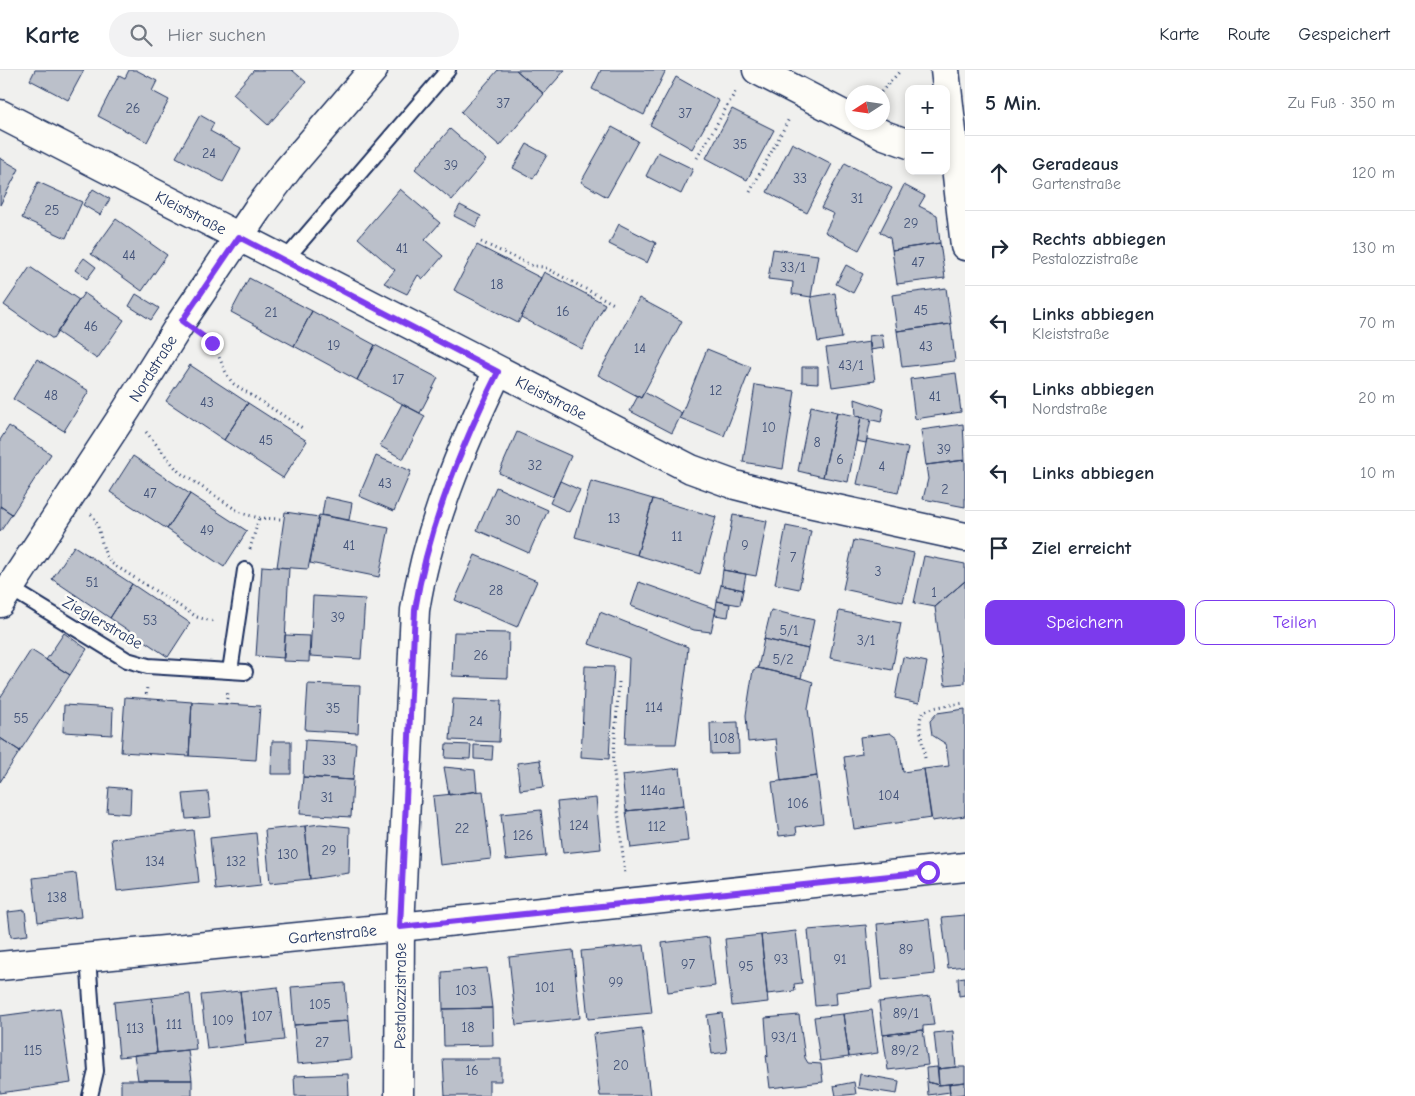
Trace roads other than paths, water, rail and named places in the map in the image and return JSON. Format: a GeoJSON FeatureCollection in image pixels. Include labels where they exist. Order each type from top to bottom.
{"type":"FeatureCollection","features":[{"type":"Feature","properties":{"kind":"street","name":"Nordstraße"},"geometry":{"type":"LineString","coordinates":[[5,595],[127,409],[182,321],[257,210],[288,169],[373,70]]}},
{"type":"Feature","properties":{"kind":"street"},"geometry":{"type":"LineString","coordinates":[[945,70],[965,246]]}},
{"type":"Feature","properties":{"kind":"street"},"geometry":{"type":"LineString","coordinates":[[748,78],[802,93],[845,115]]}},
{"type":"Feature","properties":{"kind":"street","name":"Kleiststraße"},"geometry":{"type":"LineString","coordinates":[[0,114],[498,372],[691,469],[735,485],[842,512],[965,537]]}},
{"type":"Feature","properties":{"kind":"street"},"geometry":{"type":"LineString","coordinates":[[874,130],[905,143]]}},
{"type":"Feature","properties":{"kind":"street","name":"Pestalozzistraße"},"geometry":{"type":"LineString","coordinates":[[399,1096],[400,927],[415,610],[436,519],[478,414],[498,372]]}},
{"type":"Feature","properties":{"kind":"street","name":"Gartenstraße"},"geometry":{"type":"LineString","coordinates":[[0,966],[400,927],[965,867]]}},
{"type":"Feature","properties":{"kind":"lane"},"geometry":{"type":"LineString","coordinates":[[285,260],[448,70]]}},
{"type":"Feature","properties":{"kind":"lane"},"geometry":{"type":"LineString","coordinates":[[230,671],[245,570]]}},
{"type":"Feature","properties":{"kind":"lane","name":"Zieglerstraße"},"geometry":{"type":"LineString","coordinates":[[5,595],[127,660],[148,666],[245,672]]}},
{"type":"Feature","properties":{"kind":"lane"},"geometry":{"type":"LineString","coordinates":[[88,957],[96,1071],[90,1096]]}}]}
